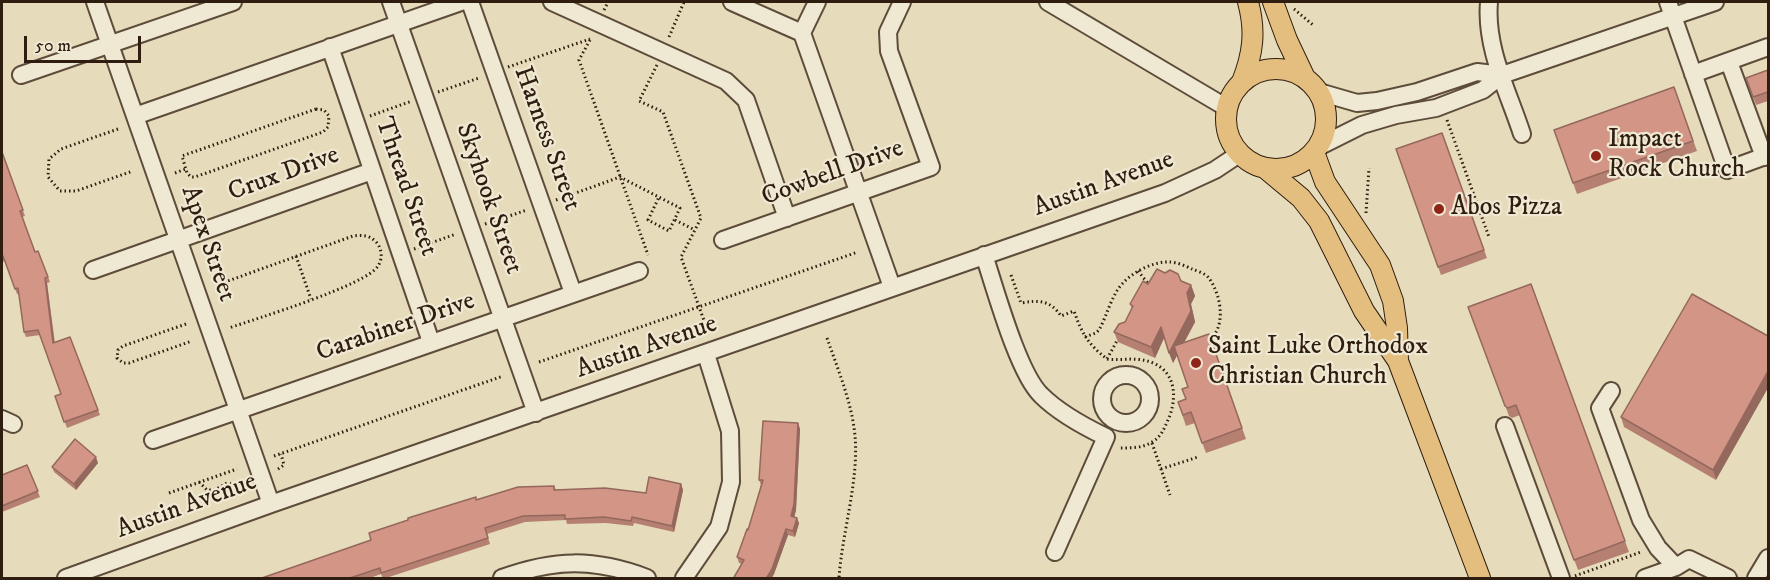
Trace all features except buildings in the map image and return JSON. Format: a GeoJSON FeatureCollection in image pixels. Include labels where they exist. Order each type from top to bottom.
{"type":"FeatureCollection","features":[{"type":"Feature","properties":{"kind":"main road"},"geometry":{"type":"LineString","coordinates":[[1248,2],[1254,42],[1242,82],[1230,98],[1226,128],[1239,154],[1247,160],[1275,170],[1295,166],[1316,150],[1322,139],[1326,120],[1326,110],[1287,40],[1281,3]]}},
{"type":"Feature","properties":{"kind":"main road"},"geometry":{"type":"LineString","coordinates":[[1242,82],[1250,76],[1268,70],[1288,71],[1312,85]]}},
{"type":"Feature","properties":{"kind":"main road"},"geometry":{"type":"LineString","coordinates":[[1316,150],[1325,182],[1380,265],[1393,301],[1398,361]]}},
{"type":"Feature","properties":{"kind":"main road"},"geometry":{"type":"LineString","coordinates":[[1265,168],[1301,198],[1319,220],[1364,311],[1398,361],[1480,579]]}},
{"type":"Feature","properties":{"kind":"street","name":"Apex Street"},"geometry":{"type":"LineString","coordinates":[[95,2],[271,504]]}},
{"type":"Feature","properties":{"kind":"street"},"geometry":{"type":"LineString","coordinates":[[21,75],[234,2]]}},
{"type":"Feature","properties":{"kind":"street","name":"Skyhook Street"},"geometry":{"type":"LineString","coordinates":[[391,2],[536,413]]}},
{"type":"Feature","properties":{"kind":"street"},"geometry":{"type":"LineString","coordinates":[[135,116],[461,2]]}},
{"type":"Feature","properties":{"kind":"street","name":"Harness Street"},"geometry":{"type":"LineString","coordinates":[[470,2],[573,293]]}},
{"type":"Feature","properties":{"kind":"street"},"geometry":{"type":"LineString","coordinates":[[552,2],[726,81],[746,100],[787,218]]}},
{"type":"Feature","properties":{"kind":"street"},"geometry":{"type":"LineString","coordinates":[[732,2],[802,33]]}},
{"type":"Feature","properties":{"kind":"street"},"geometry":{"type":"LineString","coordinates":[[817,2],[802,33],[892,287]]}},
{"type":"Feature","properties":{"kind":"street","name":"Cowbell Drive"},"geometry":{"type":"LineString","coordinates":[[723,240],[931,166],[889,51],[888,32],[902,2]]}},
{"type":"Feature","properties":{"kind":"street"},"geometry":{"type":"LineString","coordinates":[[1048,2],[1227,108]]}},
{"type":"Feature","properties":{"kind":"street"},"geometry":{"type":"LineString","coordinates":[[1490,2],[1488,19],[1490,41],[1522,134]]}},
{"type":"Feature","properties":{"kind":"street"},"geometry":{"type":"LineString","coordinates":[[1316,150],[1362,125],[1396,115],[1436,108],[1483,90],[1502,75],[1670,9],[1714,2]]}},
{"type":"Feature","properties":{"kind":"street"},"geometry":{"type":"LineString","coordinates":[[1670,9],[1727,170],[1766,156],[1729,62]]}},
{"type":"Feature","properties":{"kind":"street","name":"Thread Street"},"geometry":{"type":"LineString","coordinates":[[330,47],[431,342]]}},
{"type":"Feature","properties":{"kind":"street"},"geometry":{"type":"LineString","coordinates":[[1693,74],[1768,47]]}},
{"type":"Feature","properties":{"kind":"street"},"geometry":{"type":"LineString","coordinates":[[1312,85],[1357,103],[1417,92],[1477,72],[1502,75]]}},
{"type":"Feature","properties":{"kind":"street","name":"Austin Avenue"},"geometry":{"type":"LineString","coordinates":[[66,579],[271,504],[1165,193],[1215,170],[1239,154]]}},
{"type":"Feature","properties":{"kind":"street","name":"Crux Drive"},"geometry":{"type":"LineString","coordinates":[[93,270],[372,171]]}},
{"type":"Feature","properties":{"kind":"street"},"geometry":{"type":"LineString","coordinates":[[984,255],[1021,362],[1039,393],[1058,410],[1106,437]]}},
{"type":"Feature","properties":{"kind":"street","name":"Carabiner Drive"},"geometry":{"type":"LineString","coordinates":[[153,440],[639,271]]}},
{"type":"Feature","properties":{"kind":"street"},"geometry":{"type":"LineString","coordinates":[[684,579],[719,527],[731,482],[730,431],[705,354]]}},
{"type":"Feature","properties":{"kind":"street"},"geometry":{"type":"LineString","coordinates":[[1611,391],[1600,408],[1641,520],[1659,548],[1676,567]]}},
{"type":"Feature","properties":{"kind":"street"},"geometry":{"type":"LineString","coordinates":[[1054,552],[1114,420]]}},
{"type":"Feature","properties":{"kind":"street"},"geometry":{"type":"LineString","coordinates":[[1505,426],[1561,579]]}},
{"type":"Feature","properties":{"kind":"street"},"geometry":{"type":"LineString","coordinates":[[1756,579],[1768,558]]}},
{"type":"Feature","properties":{"kind":"street"},"geometry":{"type":"LineString","coordinates":[[1645,579],[1676,567],[1689,559],[1728,579]]}},
{"type":"Feature","properties":{"kind":"street"},"geometry":{"type":"LineString","coordinates":[[501,579],[550,565],[585,562],[632,572],[647,579]]}},
{"type":"Feature","properties":{"kind":"path"},"geometry":{"type":"LineString","coordinates":[[608,2],[579,60],[648,255]]}},
{"type":"Feature","properties":{"kind":"path"},"geometry":{"type":"LineString","coordinates":[[684,2],[639,101],[663,112],[701,218],[681,257],[706,326]]}},
{"type":"Feature","properties":{"kind":"path"},"geometry":{"type":"LineString","coordinates":[[1281,3],[1313,25]]}},
{"type":"Feature","properties":{"kind":"path"},"geometry":{"type":"LineString","coordinates":[[329,122],[354,120],[590,39]]}},
{"type":"Feature","properties":{"kind":"path"},"geometry":{"type":"LineString","coordinates":[[316,109],[324,110],[329,116],[328,127],[323,132],[195,177],[191,177],[186,169],[182,156],[316,109]]}},
{"type":"Feature","properties":{"kind":"path"},"geometry":{"type":"LineString","coordinates":[[1447,120],[1489,237]]}},
{"type":"Feature","properties":{"kind":"path"},"geometry":{"type":"LineString","coordinates":[[118,129],[61,149],[49,159],[48,177],[60,191],[68,192],[133,171]]}},
{"type":"Feature","properties":{"kind":"path"},"geometry":{"type":"LineString","coordinates":[[1364,238],[1370,168]]}},
{"type":"Feature","properties":{"kind":"path"},"geometry":{"type":"LineString","coordinates":[[175,173],[186,169]]}},
{"type":"Feature","properties":{"kind":"path"},"geometry":{"type":"LineString","coordinates":[[381,260],[620,177],[659,197],[680,208],[669,231],[648,220],[659,197]]}},
{"type":"Feature","properties":{"kind":"path"},"geometry":{"type":"LineString","coordinates":[[674,220],[695,230]]}},
{"type":"Feature","properties":{"kind":"path"},"geometry":{"type":"LineString","coordinates":[[219,300],[228,294],[225,282],[353,236],[363,235],[377,242],[380,248],[381,260],[378,268],[351,285],[229,328]]}},
{"type":"Feature","properties":{"kind":"path"},"geometry":{"type":"LineString","coordinates":[[539,362],[858,252]]}},
{"type":"Feature","properties":{"kind":"path"},"geometry":{"type":"LineString","coordinates":[[296,256],[311,299]]}},
{"type":"Feature","properties":{"kind":"path"},"geometry":{"type":"LineString","coordinates":[[1085,338],[1096,333],[1123,282],[1138,271],[1170,262],[1208,277],[1217,298],[1220,315],[1215,335],[1208,340]]}},
{"type":"Feature","properties":{"kind":"path"},"geometry":{"type":"LineString","coordinates":[[1138,271],[1153,288],[1147,291]]}},
{"type":"Feature","properties":{"kind":"path"},"geometry":{"type":"LineString","coordinates":[[1011,274],[1021,303],[1034,300],[1047,302],[1055,307],[1061,316],[1074,311],[1085,338],[1107,359],[1136,358],[1153,363],[1166,372],[1174,393],[1173,408],[1162,434],[1152,442],[1133,448],[1120,448]]}},
{"type":"Feature","properties":{"kind":"path"},"geometry":{"type":"LineString","coordinates":[[186,324],[123,346],[118,350],[117,358],[123,363],[129,363],[192,341]]}},
{"type":"Feature","properties":{"kind":"path"},"geometry":{"type":"LineString","coordinates":[[1107,359],[1122,332]]}},
{"type":"Feature","properties":{"kind":"path"},"geometry":{"type":"LineString","coordinates":[[828,338],[853,418],[855,438],[855,459],[838,579]]}},
{"type":"Feature","properties":{"kind":"path"},"geometry":{"type":"LineString","coordinates":[[274,456],[503,376]]}},
{"type":"Feature","properties":{"kind":"path"},"geometry":{"type":"LineString","coordinates":[[1152,442],[1170,495]]}},
{"type":"Feature","properties":{"kind":"path"},"geometry":{"type":"LineString","coordinates":[[278,469],[284,465],[280,454]]}},
{"type":"Feature","properties":{"kind":"path"},"geometry":{"type":"LineString","coordinates":[[1161,469],[1198,457]]}},
{"type":"Feature","properties":{"kind":"path"},"geometry":{"type":"LineString","coordinates":[[169,493],[237,470]]}},
{"type":"Feature","properties":{"kind":"path"},"geometry":{"type":"LineString","coordinates":[[199,483],[207,490],[214,490],[227,483],[244,487]]}},
{"type":"Feature","properties":{"kind":"path"},"geometry":{"type":"LineString","coordinates":[[1570,578],[1641,552]]}},
{"type":"Feature","properties":{"kind":"place","name":"Impact Rock Church"},"geometry":{"type":"Point","coordinates":[1596,156]}},
{"type":"Feature","properties":{"kind":"place","name":"Abos Pizza"},"geometry":{"type":"Point","coordinates":[1439,209]}},
{"type":"Feature","properties":{"kind":"place","name":"Saint Luke Orthodox Christian Church"},"geometry":{"type":"Point","coordinates":[1196,363]}}]}
